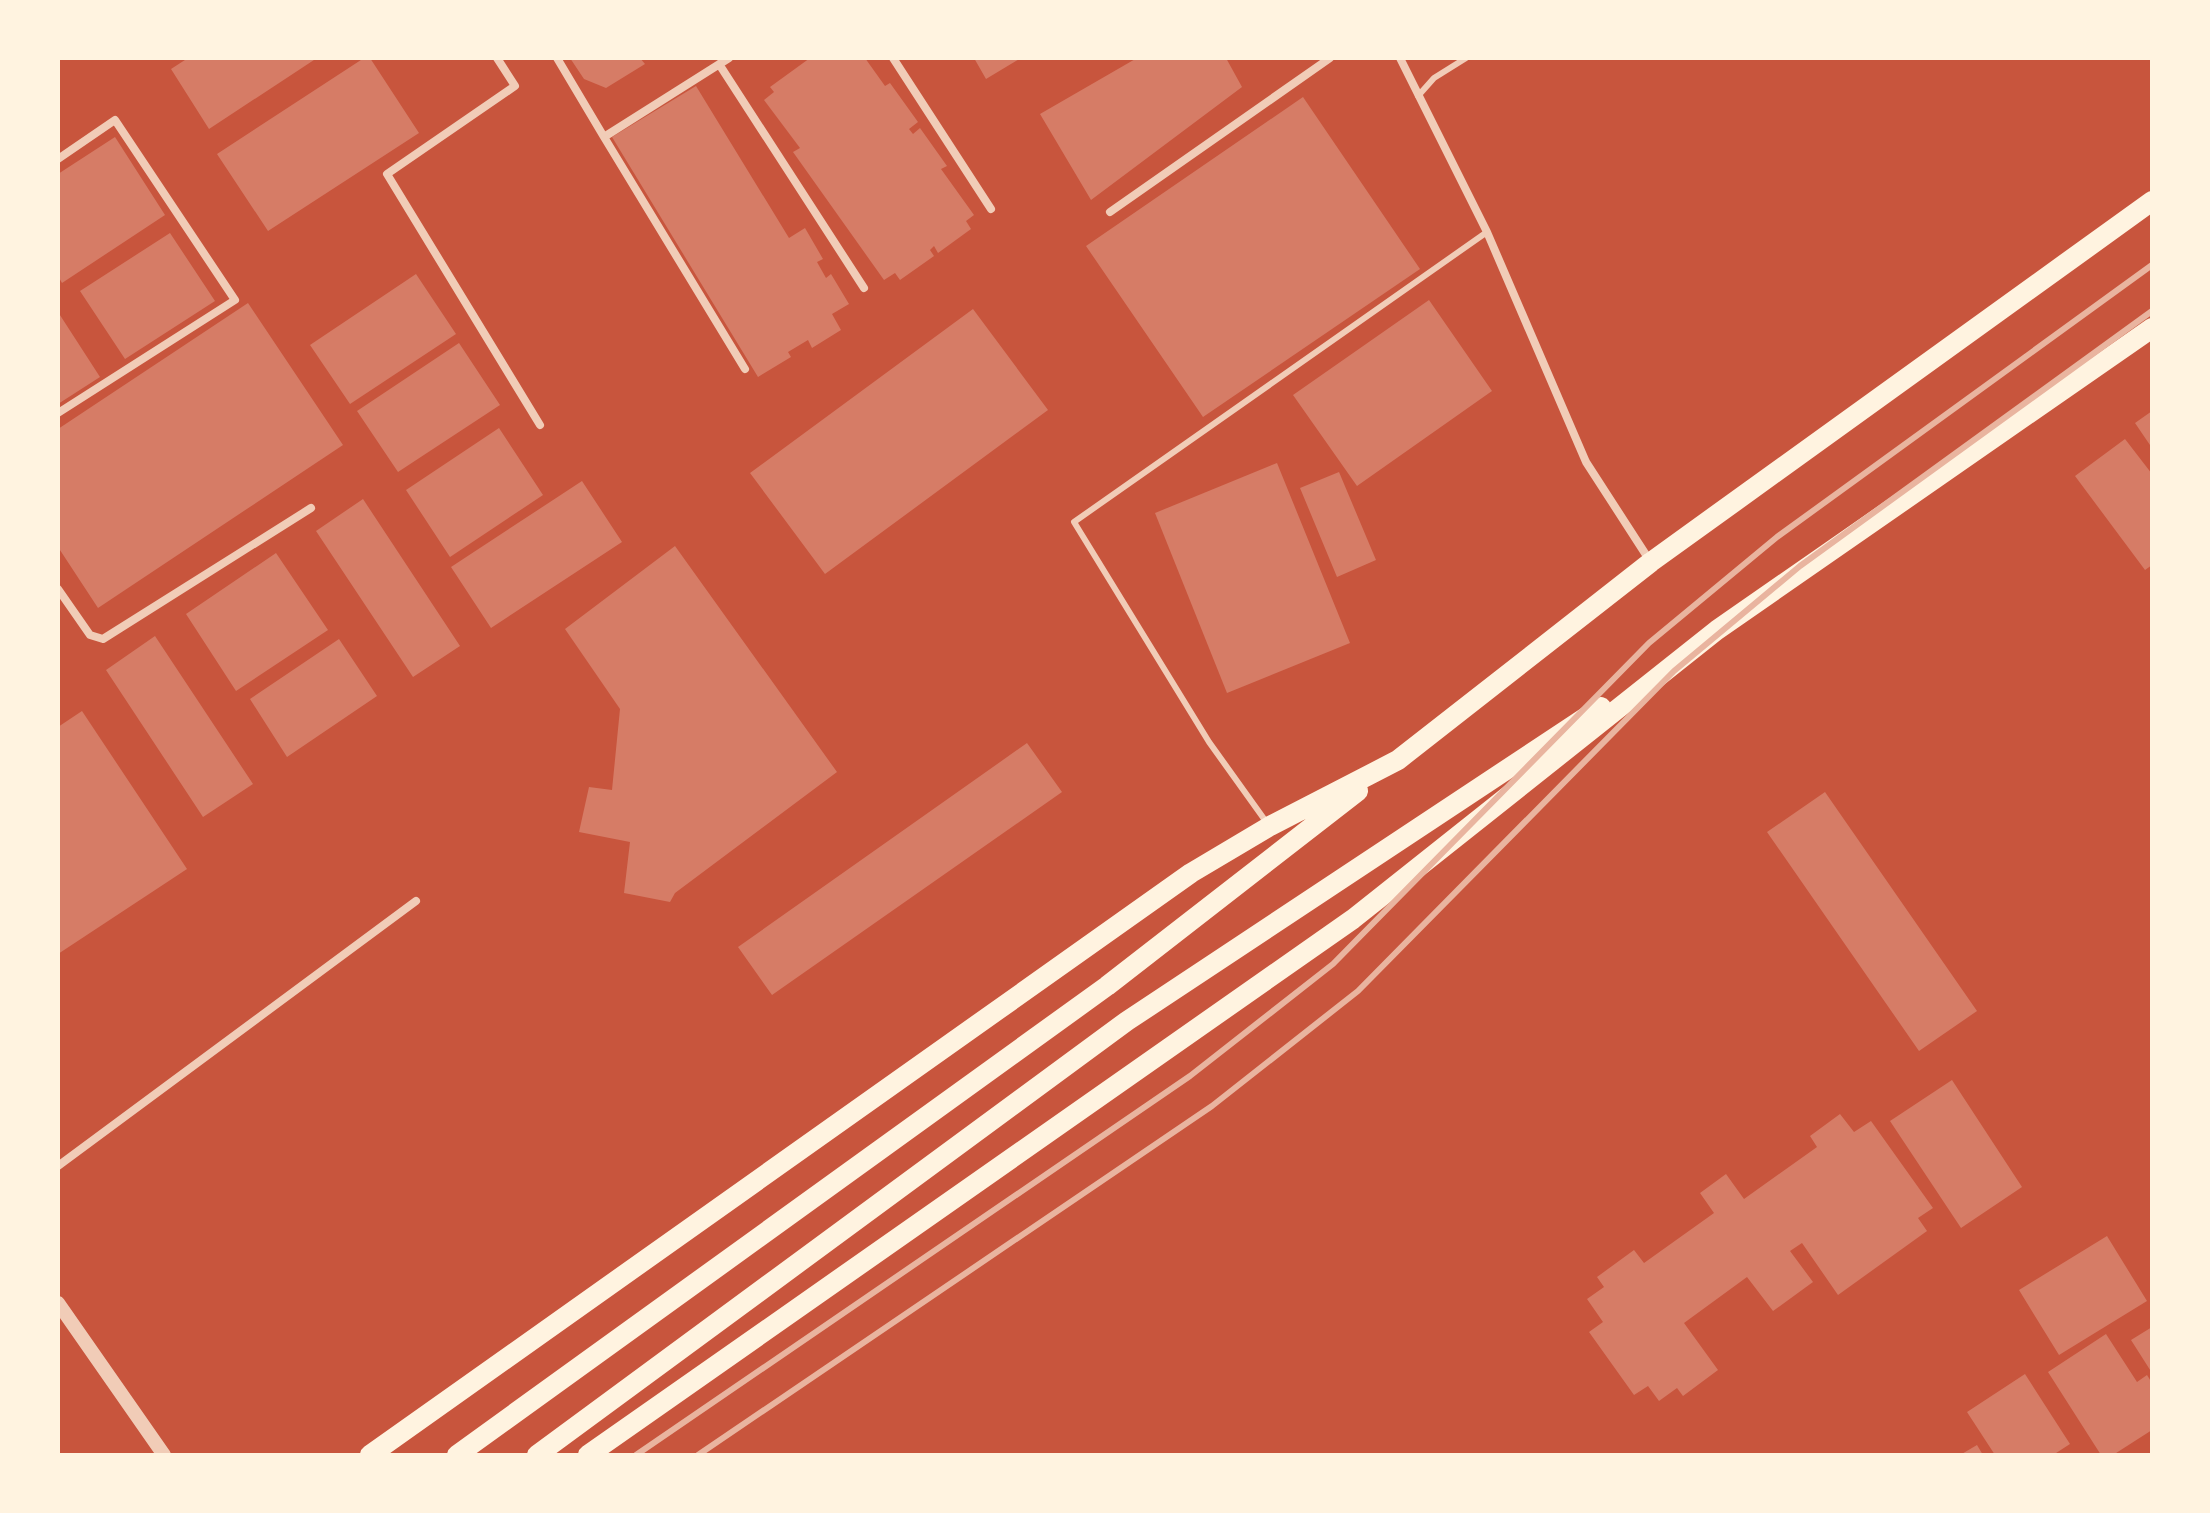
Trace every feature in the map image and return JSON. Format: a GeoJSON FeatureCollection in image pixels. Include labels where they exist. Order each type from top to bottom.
{"type":"FeatureCollection","features":[{"type":"Feature","properties":{"kind":"main road"},"geometry":{"type":"LineString","coordinates":[[457,1455],[1107,986],[1651,562],[2152,201]]}},
{"type":"Feature","properties":{"kind":"main road"},"geometry":{"type":"LineString","coordinates":[[537,1455],[1127,1021],[1717,630],[2152,328]]}},
{"type":"Feature","properties":{"kind":"main road"},"geometry":{"type":"LineString","coordinates":[[588,1455],[1353,919],[1717,630]]}},
{"type":"Feature","properties":{"kind":"main road"},"geometry":{"type":"LineString","coordinates":[[370,1455],[1191,873],[1270,826],[1398,760]]}},
{"type":"Feature","properties":{"kind":"street"},"geometry":{"type":"LineString","coordinates":[[497,58],[515,86],[387,174],[540,425]]}},
{"type":"Feature","properties":{"kind":"street"},"geometry":{"type":"LineString","coordinates":[[557,58],[745,369]]}},
{"type":"Feature","properties":{"kind":"street"},"geometry":{"type":"LineString","coordinates":[[604,137],[729,58]]}},
{"type":"Feature","properties":{"kind":"street"},"geometry":{"type":"LineString","coordinates":[[893,58],[991,209]]}},
{"type":"Feature","properties":{"kind":"street"},"geometry":{"type":"LineString","coordinates":[[1110,212],[1330,58]]}},
{"type":"Feature","properties":{"kind":"street"},"geometry":{"type":"LineString","coordinates":[[1400,58],[1487,232],[1586,462],[1651,562]]}},
{"type":"Feature","properties":{"kind":"street"},"geometry":{"type":"LineString","coordinates":[[719,64],[864,288]]}},
{"type":"Feature","properties":{"kind":"street"},"geometry":{"type":"LineString","coordinates":[[58,159],[115,120],[235,300],[58,413]]}},
{"type":"Feature","properties":{"kind":"street"},"geometry":{"type":"LineString","coordinates":[[58,589],[90,635],[103,639],[311,508]]}},
{"type":"Feature","properties":{"kind":"street"},"geometry":{"type":"LineString","coordinates":[[58,1166],[416,901]]}},
{"type":"Feature","properties":{"kind":"street"},"geometry":{"type":"LineString","coordinates":[[58,1303],[164,1455]]}},
{"type":"Feature","properties":{"kind":"lane"},"geometry":{"type":"LineString","coordinates":[[1418,96],[1434,78],[1466,58]]}},
{"type":"Feature","properties":{"kind":"lane"},"geometry":{"type":"LineString","coordinates":[[1270,826],[1209,742],[1074,522],[1487,232]]}},
{"type":"Feature","properties":{"kind":"building"},"geometry":{"type":"Polygon","coordinates":[[[188,58],[317,58],[209,129],[171,69],[188,58]]]}},
{"type":"Feature","properties":{"kind":"building"},"geometry":{"type":"Polygon","coordinates":[[[364,58],[370,58],[419,133],[268,231],[217,154],[364,58]]]}},
{"type":"Feature","properties":{"kind":"building"},"geometry":{"type":"Polygon","coordinates":[[[570,58],[640,58],[645,64],[606,88],[584,79],[570,58]]]}},
{"type":"Feature","properties":{"kind":"building"},"geometry":{"type":"Polygon","coordinates":[[[810,58],[865,58],[885,86],[890,83],[918,122],[909,129],[913,134],[920,128],[947,166],[941,169],[974,215],[966,221],[971,229],[938,253],[934,246],[930,250],[934,256],[900,280],[895,273],[884,280],[793,152],[800,148],[764,100],[774,92],[770,87],[810,58]]]}},
{"type":"Feature","properties":{"kind":"building"},"geometry":{"type":"Polygon","coordinates":[[[974,58],[1021,58],[986,79],[974,58]]]}},
{"type":"Feature","properties":{"kind":"building"},"geometry":{"type":"Polygon","coordinates":[[[1137,58],[1226,58],[1242,87],[1091,200],[1040,114],[1137,58]]]}},
{"type":"Feature","properties":{"kind":"building"},"geometry":{"type":"Polygon","coordinates":[[[696,86],[789,238],[805,228],[823,259],[817,262],[826,278],[831,274],[849,304],[832,314],[841,330],[812,348],[808,340],[788,352],[791,357],[758,377],[612,137],[696,86]]]}},
{"type":"Feature","properties":{"kind":"building"},"geometry":{"type":"Polygon","coordinates":[[[1303,97],[1420,269],[1203,417],[1086,246],[1303,97]]]}},
{"type":"Feature","properties":{"kind":"building"},"geometry":{"type":"Polygon","coordinates":[[[115,137],[165,215],[62,283],[58,276],[58,174],[115,137]]]}},
{"type":"Feature","properties":{"kind":"building"},"geometry":{"type":"Polygon","coordinates":[[[170,233],[215,301],[125,359],[80,291],[170,233]]]}},
{"type":"Feature","properties":{"kind":"building"},"geometry":{"type":"Polygon","coordinates":[[[416,274],[456,334],[350,404],[310,345],[416,274]]]}},
{"type":"Feature","properties":{"kind":"building"},"geometry":{"type":"Polygon","coordinates":[[[1429,300],[1492,391],[1357,486],[1293,395],[1429,300]]]}},
{"type":"Feature","properties":{"kind":"building"},"geometry":{"type":"Polygon","coordinates":[[[248,303],[343,445],[98,608],[58,547],[58,429],[248,303]]]}},
{"type":"Feature","properties":{"kind":"building"},"geometry":{"type":"Polygon","coordinates":[[[973,309],[1048,410],[825,574],[750,473],[973,309]]]}},
{"type":"Feature","properties":{"kind":"building"},"geometry":{"type":"Polygon","coordinates":[[[58,312],[100,377],[58,404],[58,312]]]}},
{"type":"Feature","properties":{"kind":"building"},"geometry":{"type":"Polygon","coordinates":[[[459,343],[500,405],[398,472],[357,411],[459,343]]]}},
{"type":"Feature","properties":{"kind":"building"},"geometry":{"type":"Polygon","coordinates":[[[2152,411],[2152,448],[2135,423],[2152,411]]]}},
{"type":"Feature","properties":{"kind":"building"},"geometry":{"type":"Polygon","coordinates":[[[499,428],[543,495],[450,557],[406,490],[499,428]]]}},
{"type":"Feature","properties":{"kind":"building"},"geometry":{"type":"Polygon","coordinates":[[[2125,439],[2152,474],[2152,565],[2145,570],[2075,476],[2125,439]]]}},
{"type":"Feature","properties":{"kind":"building"},"geometry":{"type":"Polygon","coordinates":[[[1277,463],[1350,643],[1227,693],[1155,513],[1277,463]]]}},
{"type":"Feature","properties":{"kind":"building"},"geometry":{"type":"Polygon","coordinates":[[[1339,472],[1376,560],[1337,577],[1300,488],[1339,472]]]}},
{"type":"Feature","properties":{"kind":"building"},"geometry":{"type":"Polygon","coordinates":[[[582,481],[622,542],[491,628],[451,567],[582,481]]]}},
{"type":"Feature","properties":{"kind":"building"},"geometry":{"type":"Polygon","coordinates":[[[363,499],[460,646],[413,677],[316,531],[363,499]]]}},
{"type":"Feature","properties":{"kind":"building"},"geometry":{"type":"Polygon","coordinates":[[[675,546],[837,772],[675,893],[670,902],[624,893],[630,842],[579,832],[589,787],[612,790],[620,709],[565,629],[675,546]]]}},
{"type":"Feature","properties":{"kind":"building"},"geometry":{"type":"Polygon","coordinates":[[[276,553],[328,630],[236,691],[186,614],[276,553]]]}},
{"type":"Feature","properties":{"kind":"building"},"geometry":{"type":"Polygon","coordinates":[[[155,636],[253,784],[203,817],[106,670],[155,636]]]}},
{"type":"Feature","properties":{"kind":"building"},"geometry":{"type":"Polygon","coordinates":[[[339,639],[377,696],[287,757],[250,699],[339,639]]]}},
{"type":"Feature","properties":{"kind":"building"},"geometry":{"type":"Polygon","coordinates":[[[82,711],[187,869],[58,954],[58,727],[82,711]]]}},
{"type":"Feature","properties":{"kind":"building"},"geometry":{"type":"Polygon","coordinates":[[[1027,743],[1062,792],[772,995],[738,947],[1027,743]]]}},
{"type":"Feature","properties":{"kind":"building"},"geometry":{"type":"Polygon","coordinates":[[[1825,792],[1977,1011],[1919,1051],[1767,832],[1825,792]]]}},
{"type":"Feature","properties":{"kind":"building"},"geometry":{"type":"Polygon","coordinates":[[[1952,1080],[2022,1187],[1961,1228],[1890,1121],[1952,1080]]]}},
{"type":"Feature","properties":{"kind":"building"},"geometry":{"type":"Polygon","coordinates":[[[1840,1114],[1854,1132],[1871,1121],[1933,1208],[1918,1218],[1927,1231],[1838,1295],[1802,1243],[1790,1251],[1813,1282],[1773,1311],[1747,1277],[1684,1323],[1718,1370],[1683,1396],[1677,1388],[1659,1401],[1648,1386],[1634,1395],[1589,1332],[1603,1322],[1587,1299],[1604,1287],[1597,1277],[1634,1250],[1644,1263],[1714,1213],[1700,1193],[1726,1174],[1744,1199],[1817,1147],[1810,1136],[1840,1114]]]}},
{"type":"Feature","properties":{"kind":"building"},"geometry":{"type":"Polygon","coordinates":[[[2107,1236],[2147,1301],[2059,1355],[2019,1290],[2107,1236]]]}},
{"type":"Feature","properties":{"kind":"building"},"geometry":{"type":"Polygon","coordinates":[[[2152,1327],[2152,1373],[2131,1340],[2152,1327]]]}},
{"type":"Feature","properties":{"kind":"building"},"geometry":{"type":"Polygon","coordinates":[[[2106,1334],[2137,1382],[2147,1375],[2152,1383],[2152,1430],[2113,1455],[2101,1455],[2048,1372],[2106,1334]]]}},
{"type":"Feature","properties":{"kind":"building"},"geometry":{"type":"Polygon","coordinates":[[[2025,1374],[2070,1444],[2053,1455],[1995,1455],[1967,1412],[2025,1374]]]}},
{"type":"Feature","properties":{"kind":"building"},"geometry":{"type":"Polygon","coordinates":[[[1977,1445],[1983,1455],[1960,1455],[1977,1445]]]}},
{"type":"Feature","properties":{"kind":"railway"},"geometry":{"type":"LineString","coordinates":[[636,1455],[1190,1076],[1333,964],[1649,643],[1777,537],[2152,265]]}},
{"type":"Feature","properties":{"kind":"railway"},"geometry":{"type":"LineString","coordinates":[[698,1455],[1212,1106],[1358,991],[1674,671],[1800,566],[2152,311]]}}]}
